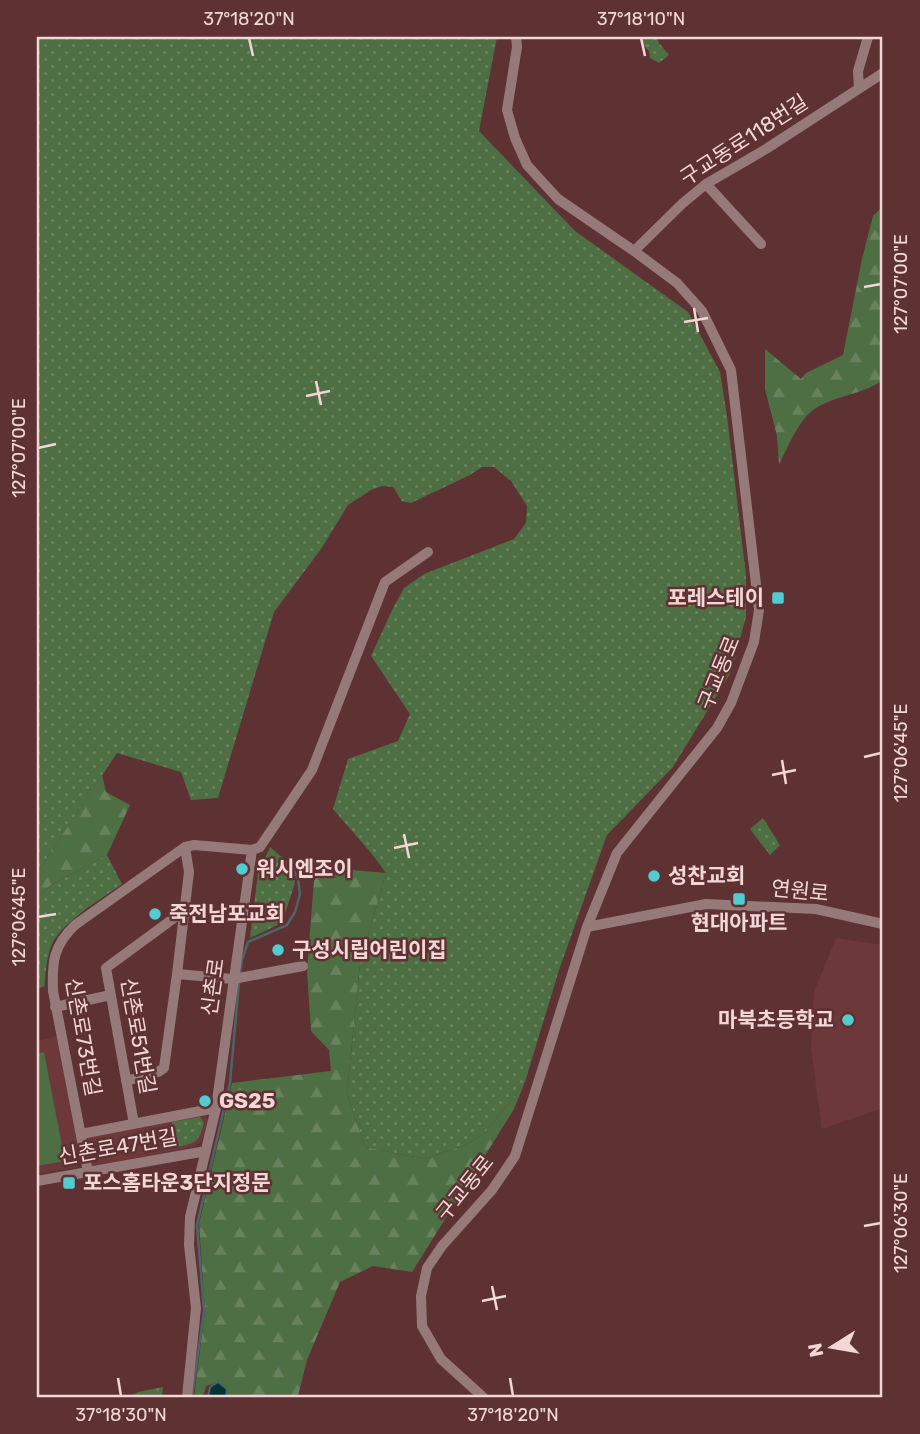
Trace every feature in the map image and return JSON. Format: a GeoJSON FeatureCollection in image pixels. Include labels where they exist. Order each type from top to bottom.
{"type":"FeatureCollection","features":[{"type":"Feature","properties":{"kind":"street","name":"구교동로"},"geometry":{"type":"LineString","coordinates":[[483,1397],[441,1359],[422,1326],[421,1296],[427,1268],[442,1246],[492,1190],[515,1156],[587,927],[617,853],[717,728],[731,703],[754,642],[759,610],[732,370],[702,311],[677,283],[558,199],[527,165],[507,110],[517,47],[516,37]]}},
{"type":"Feature","properties":{"kind":"street"},"geometry":{"type":"LineString","coordinates":[[859,88],[858,71],[867,37]]}},
{"type":"Feature","properties":{"kind":"street","name":"구교동로118번길"},"geometry":{"type":"LineString","coordinates":[[634,251],[706,184],[883,73]]}},
{"type":"Feature","properties":{"kind":"street"},"geometry":{"type":"LineString","coordinates":[[706,184],[761,244]]}},
{"type":"Feature","properties":{"kind":"street"},"geometry":{"type":"LineString","coordinates":[[185,847],[194,845],[252,850],[260,848],[312,770],[385,582],[428,552]]}},
{"type":"Feature","properties":{"kind":"street","name":"신촌로73번길"},"geometry":{"type":"LineString","coordinates":[[88,1172],[55,1007],[52,970],[55,953],[63,937],[75,926],[185,847],[189,872],[164,1068],[127,1080]]}},
{"type":"Feature","properties":{"kind":"street","name":"신촌로"},"geometry":{"type":"LineString","coordinates":[[187,1397],[196,1308],[189,1245],[190,1217],[216,1108],[252,850]]}},
{"type":"Feature","properties":{"kind":"street","name":"연원로"},"geometry":{"type":"LineString","coordinates":[[587,927],[706,904],[816,909],[883,924]]}},
{"type":"Feature","properties":{"kind":"street","name":"신촌로51번길"},"geometry":{"type":"LineString","coordinates":[[134,1124],[106,968],[185,911]]}},
{"type":"Feature","properties":{"kind":"street"},"geometry":{"type":"LineString","coordinates":[[177,974],[233,979],[303,966]]}},
{"type":"Feature","properties":{"kind":"street"},"geometry":{"type":"LineString","coordinates":[[55,1007],[111,995]]}},
{"type":"Feature","properties":{"kind":"street","name":"신촌로51번길"},"geometry":{"type":"LineString","coordinates":[[80,1134],[216,1108]]}},
{"type":"Feature","properties":{"kind":"street","name":"신촌로47번길"},"geometry":{"type":"LineString","coordinates":[[37,1181],[206,1151]]}},
{"type":"Feature","properties":{"kind":"shaded area","name":"마북초등학교"},"geometry":{"type":"Polygon","coordinates":[[[836,938],[883,945],[883,1108],[822,1129],[811,1048],[814,992],[836,938]]]}},
{"type":"Feature","properties":{"kind":"shaded area"},"geometry":{"type":"Polygon","coordinates":[[[58,1036],[80,1159],[77,1167],[37,1174],[37,1041],[58,1036]]]}},
{"type":"Feature","properties":{"kind":"shaded area"},"geometry":{"type":"Polygon","coordinates":[[[205,1114],[208,1127],[202,1141],[194,1147],[92,1166],[86,1137],[205,1114]]]}},
{"type":"Feature","properties":{"kind":"green space"},"geometry":{"type":"Polygon","coordinates":[[[37,37],[497,37],[479,131],[575,231],[688,312],[720,372],[746,575],[746,617],[731,672],[673,767],[607,835],[559,970],[525,1082],[485,1133],[463,1146],[425,1159],[365,1147],[347,1093],[360,964],[386,873],[333,809],[348,759],[398,741],[410,714],[371,656],[404,588],[424,574],[514,539],[526,523],[527,506],[511,481],[494,467],[482,467],[411,503],[402,501],[393,487],[382,486],[348,505],[321,549],[274,612],[218,798],[191,800],[181,772],[117,753],[37,873],[37,37]]]}},
{"type":"Feature","properties":{"kind":"green space"},"geometry":{"type":"Polygon","coordinates":[[[641,37],[656,37],[669,55],[659,63],[650,58],[641,37]]]}},
{"type":"Feature","properties":{"kind":"green space"},"geometry":{"type":"Polygon","coordinates":[[[883,206],[883,380],[811,411],[797,429],[779,464],[777,436],[765,389],[765,349],[801,379],[806,373],[843,355],[873,216],[883,206]]]}},
{"type":"Feature","properties":{"kind":"green space"},"geometry":{"type":"Polygon","coordinates":[[[102,775],[106,792],[130,805],[107,855],[51,885],[37,898],[37,873],[102,775]]]}},
{"type":"Feature","properties":{"kind":"green space"},"geometry":{"type":"Polygon","coordinates":[[[763,818],[780,845],[770,855],[750,829],[763,818]]]}},
{"type":"Feature","properties":{"kind":"green space"},"geometry":{"type":"Polygon","coordinates":[[[270,847],[292,866],[295,883],[282,923],[250,938],[258,873],[270,847]]]}},
{"type":"Feature","properties":{"kind":"green space"},"geometry":{"type":"Polygon","coordinates":[[[107,855],[122,884],[64,927],[48,954],[44,987],[37,988],[37,898],[51,885],[107,855]]]}},
{"type":"Feature","properties":{"kind":"green space"},"geometry":{"type":"Polygon","coordinates":[[[315,867],[386,873],[360,964],[347,1093],[365,1147],[425,1159],[463,1146],[485,1133],[525,1082],[514,1109],[412,1272],[373,1266],[340,1282],[307,1360],[299,1397],[226,1397],[227,1389],[218,1382],[206,1386],[203,1397],[194,1397],[205,1311],[199,1224],[232,1083],[331,1071],[329,1050],[311,1031],[307,971],[315,867]]]}},
{"type":"Feature","properties":{"kind":"green space"},"geometry":{"type":"Polygon","coordinates":[[[44,1052],[65,1161],[37,1166],[37,1054],[44,1052]]]}},
{"type":"Feature","properties":{"kind":"green space"},"geometry":{"type":"Polygon","coordinates":[[[200,1117],[204,1123],[198,1138],[193,1143],[177,1147],[172,1122],[200,1117]]]}},
{"type":"Feature","properties":{"kind":"green space"},"geometry":{"type":"Polygon","coordinates":[[[163,1387],[162,1397],[127,1397],[138,1392],[163,1387]]]}},
{"type":"Feature","properties":{"kind":"water"},"geometry":{"type":"Polygon","coordinates":[[[218,1382],[227,1389],[226,1397],[208,1397],[210,1387],[218,1382]]]}},
{"type":"Feature","properties":{"kind":"waterway"},"geometry":{"type":"LineString","coordinates":[[240,975],[248,942],[287,925],[295,912],[300,894],[298,879],[292,866]]}},
{"type":"Feature","properties":{"kind":"waterway"},"geometry":{"type":"LineString","coordinates":[[192,1397],[204,1311],[197,1225],[230,1083],[239,982]]}},
{"type":"Feature","properties":{"kind":"place","name":"포레스테이"},"geometry":{"type":"Point","coordinates":[778,598]}},
{"type":"Feature","properties":{"kind":"place","name":"워시엔조이"},"geometry":{"type":"Point","coordinates":[242,869]}},
{"type":"Feature","properties":{"kind":"place","name":"성찬교회"},"geometry":{"type":"Point","coordinates":[654,876]}},
{"type":"Feature","properties":{"kind":"place","name":"현대아파트"},"geometry":{"type":"Point","coordinates":[739,899]}},
{"type":"Feature","properties":{"kind":"place","name":"죽전남포교회"},"geometry":{"type":"Point","coordinates":[155,914]}},
{"type":"Feature","properties":{"kind":"place","name":"구성시립어린이집"},"geometry":{"type":"Point","coordinates":[278,950]}},
{"type":"Feature","properties":{"kind":"place","name":"마북초등학교"},"geometry":{"type":"Point","coordinates":[848,1020]}},
{"type":"Feature","properties":{"kind":"place","name":"GS25"},"geometry":{"type":"Point","coordinates":[205,1101]}},
{"type":"Feature","properties":{"kind":"place","name":"포스홈타운3단지정문"},"geometry":{"type":"Point","coordinates":[69,1183]}}]}
